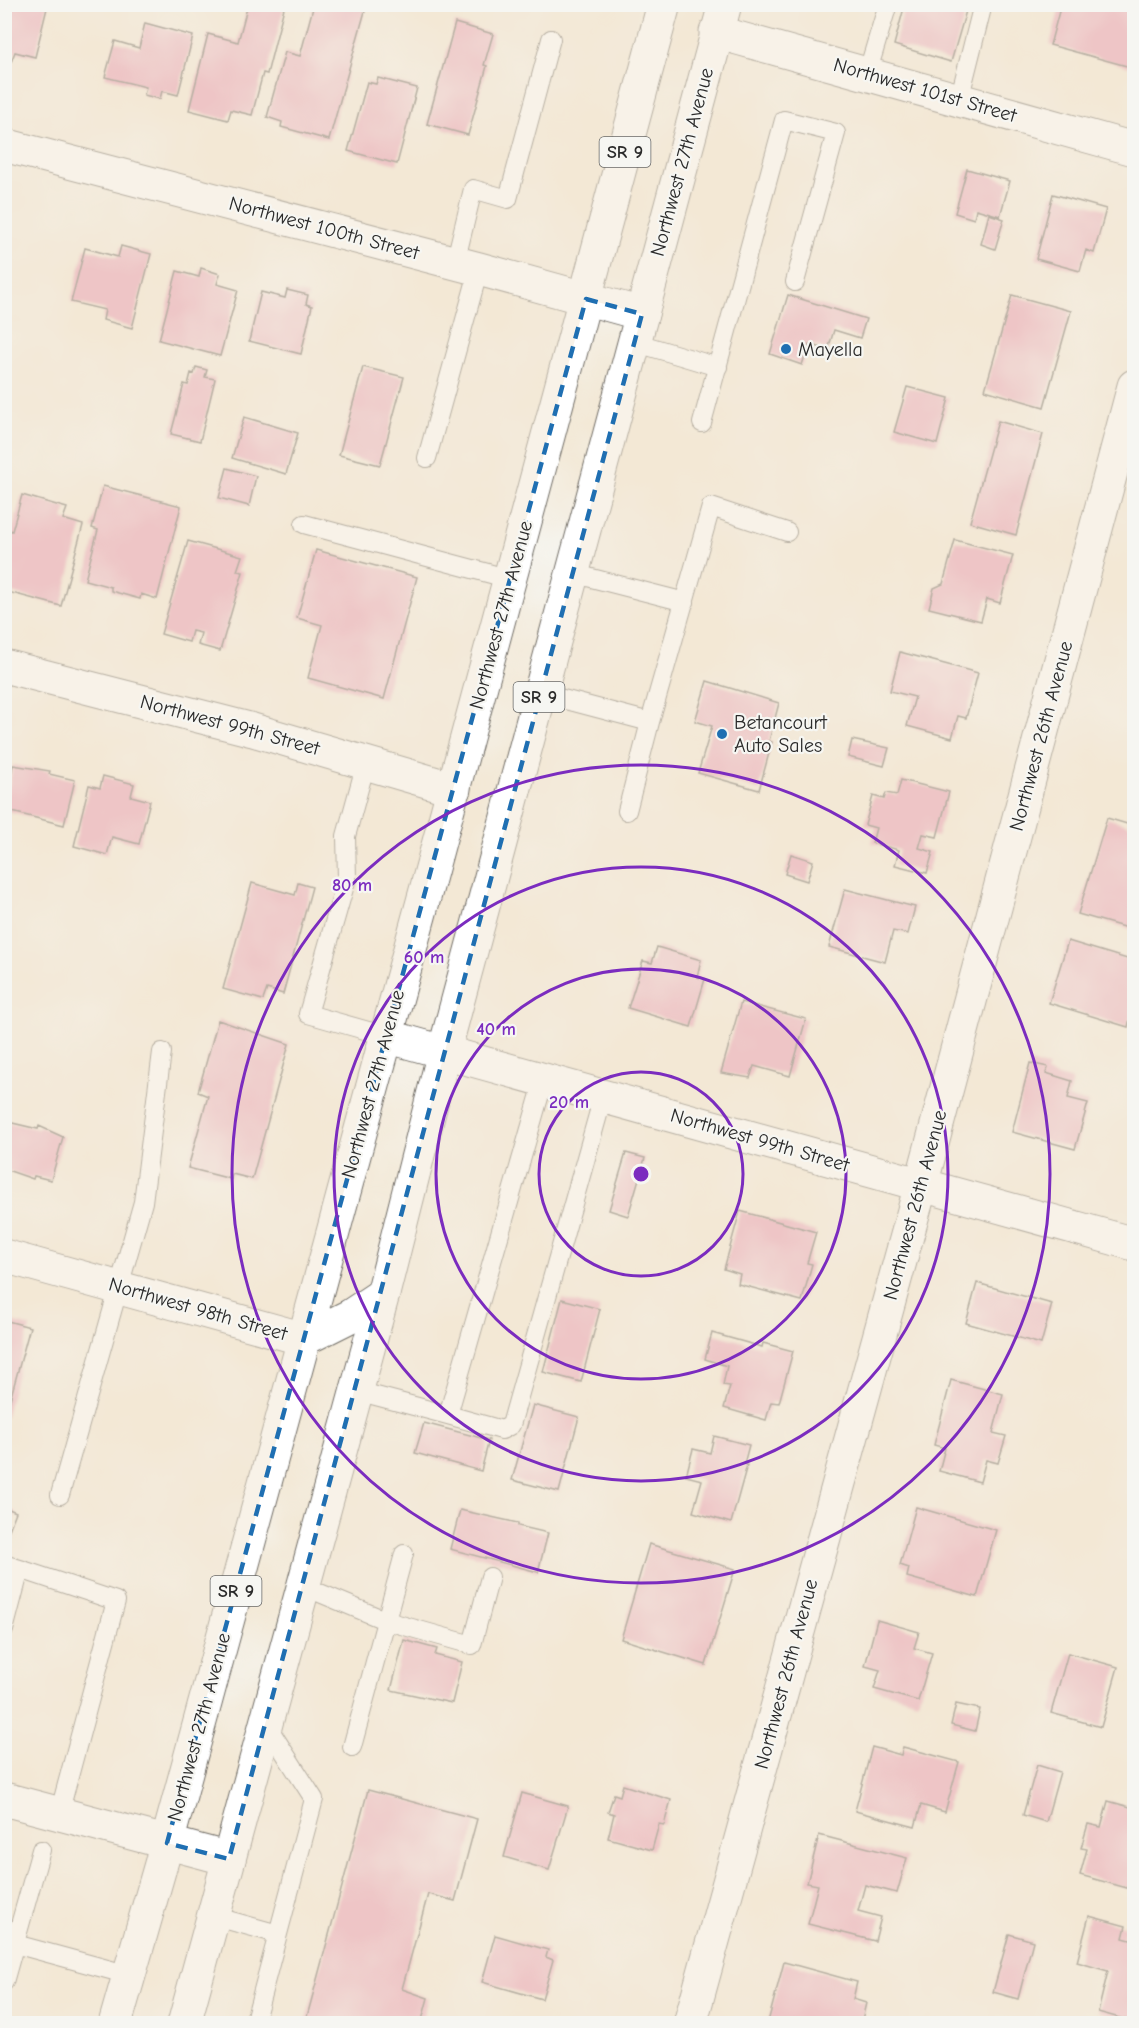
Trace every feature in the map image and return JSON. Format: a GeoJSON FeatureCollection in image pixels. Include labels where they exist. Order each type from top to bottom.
{"type":"FeatureCollection","features":[{"type":"Feature","properties":{"kind":"street","name":"Northwest 27th Avenue"},"geometry":{"type":"LineString","coordinates":[[115,2024],[167,1843],[454,789],[663,5]]}},
{"type":"Feature","properties":{"kind":"street","name":"Northwest 101st Street"},"geometry":{"type":"LineString","coordinates":[[720,18],[867,74],[1134,149]]}},
{"type":"Feature","properties":{"kind":"street","name":"Northwest 27th Avenue"},"geometry":{"type":"LineString","coordinates":[[184,2024],[383,1294],[444,1052],[720,18]]}},
{"type":"Feature","properties":{"kind":"street","name":"Northwest 100th Street"},"geometry":{"type":"LineString","coordinates":[[4,145],[586,299],[638,328]]}},
{"type":"Feature","properties":{"kind":"street","name":"Northwest 26th Avenue"},"geometry":{"type":"LineString","coordinates":[[690,2024],[921,1185],[1134,386]]}},
{"type":"Feature","properties":{"kind":"street","name":"Northwest 99th Street"},"geometry":{"type":"LineString","coordinates":[[4,666],[253,730],[454,789]]}},
{"type":"Feature","properties":{"kind":"street","name":"Northwest 99th Street"},"geometry":{"type":"LineString","coordinates":[[386,1036],[1134,1245]]}},
{"type":"Feature","properties":{"kind":"street","name":"Northwest 98th Street"},"geometry":{"type":"LineString","coordinates":[[4,1256],[304,1339],[350,1316],[383,1294]]}},
{"type":"Feature","properties":{"kind":"street"},"geometry":{"type":"LineString","coordinates":[[4,1799],[229,1859]]}},
{"type":"Feature","properties":{"kind":"lane"},"geometry":{"type":"LineString","coordinates":[[867,74],[888,4]]}},
{"type":"Feature","properties":{"kind":"lane"},"geometry":{"type":"LineString","coordinates":[[958,100],[982,4]]}},
{"type":"Feature","properties":{"kind":"lane"},"geometry":{"type":"LineString","coordinates":[[427,458],[467,266],[473,189],[508,199],[551,39]]}},
{"type":"Feature","properties":{"kind":"lane"},"geometry":{"type":"LineString","coordinates":[[702,423],[784,120],[836,133],[795,282]]}},
{"type":"Feature","properties":{"kind":"lane"},"geometry":{"type":"LineString","coordinates":[[638,328],[718,367]]}},
{"type":"Feature","properties":{"kind":"lane"},"geometry":{"type":"LineString","coordinates":[[627,811],[711,507],[787,532]]}},
{"type":"Feature","properties":{"kind":"lane"},"geometry":{"type":"LineString","coordinates":[[304,524],[510,579]]}},
{"type":"Feature","properties":{"kind":"lane"},"geometry":{"type":"LineString","coordinates":[[573,573],[685,602]]}},
{"type":"Feature","properties":{"kind":"lane"},"geometry":{"type":"LineString","coordinates":[[540,693],[650,722]]}},
{"type":"Feature","properties":{"kind":"lane"},"geometry":{"type":"LineString","coordinates":[[366,763],[346,836],[347,878],[308,1014],[386,1036]]}},
{"type":"Feature","properties":{"kind":"lane"},"geometry":{"type":"LineString","coordinates":[[60,1495],[142,1202],[162,1052]]}},
{"type":"Feature","properties":{"kind":"lane"},"geometry":{"type":"LineString","coordinates":[[448,1415],[544,1080]]}},
{"type":"Feature","properties":{"kind":"lane"},"geometry":{"type":"LineString","coordinates":[[357,1391],[498,1429],[511,1425],[603,1097]]}},
{"type":"Feature","properties":{"kind":"lane"},"geometry":{"type":"LineString","coordinates":[[352,1747],[404,1554]]}},
{"type":"Feature","properties":{"kind":"lane"},"geometry":{"type":"LineString","coordinates":[[4,1630],[12,1567],[116,1601],[58,1814]]}},
{"type":"Feature","properties":{"kind":"lane"},"geometry":{"type":"LineString","coordinates":[[303,1586],[387,1621],[472,1645],[490,1577]]}},
{"type":"Feature","properties":{"kind":"lane"},"geometry":{"type":"LineString","coordinates":[[254,2024],[314,1799],[266,1724]]}},
{"type":"Feature","properties":{"kind":"lane"},"geometry":{"type":"LineString","coordinates":[[4,1982],[41,1850]]}},
{"type":"Feature","properties":{"kind":"lane"},"geometry":{"type":"LineString","coordinates":[[213,1916],[278,1934]]}},
{"type":"Feature","properties":{"kind":"lane"},"geometry":{"type":"LineString","coordinates":[[15,1944],[129,1975]]}},
{"type":"Feature","properties":{"kind":"highlighted area"},"geometry":{"type":"Polygon","coordinates":[[[586,299],[642,314],[229,1859],[167,1843],[586,299]]]}},
{"type":"Feature","properties":{"kind":"building"},"geometry":{"type":"Polygon","coordinates":[[[4,4],[48,4],[35,57],[15,52],[11,62],[4,60],[4,4]]]}},
{"type":"Feature","properties":{"kind":"building"},"geometry":{"type":"Polygon","coordinates":[[[248,4],[285,4],[267,74],[263,73],[252,115],[231,110],[228,120],[189,110],[208,34],[238,42],[248,4]]]}},
{"type":"Feature","properties":{"kind":"building"},"geometry":{"type":"Polygon","coordinates":[[[314,4],[367,4],[329,140],[281,127],[282,122],[267,117],[285,52],[300,56],[314,4]]]}},
{"type":"Feature","properties":{"kind":"building"},"geometry":{"type":"Polygon","coordinates":[[[905,4],[968,4],[951,62],[894,45],[905,4]]]}},
{"type":"Feature","properties":{"kind":"building"},"geometry":{"type":"Polygon","coordinates":[[[1061,4],[1121,4],[1134,8],[1134,68],[1050,45],[1061,4]]]}},
{"type":"Feature","properties":{"kind":"building"},"geometry":{"type":"Polygon","coordinates":[[[145,23],[193,36],[178,95],[162,91],[160,99],[144,95],[146,87],[105,77],[115,41],[139,48],[145,23]]]}},
{"type":"Feature","properties":{"kind":"building"},"geometry":{"type":"Polygon","coordinates":[[[455,23],[493,34],[484,65],[487,66],[468,135],[427,124],[455,23]]]}},
{"type":"Feature","properties":{"kind":"building"},"geometry":{"type":"Polygon","coordinates":[[[378,78],[417,88],[397,164],[348,151],[367,82],[376,84],[378,78]]]}},
{"type":"Feature","properties":{"kind":"building"},"geometry":{"type":"Polygon","coordinates":[[[967,169],[1010,181],[1000,216],[976,209],[974,219],[955,213],[967,169]]]}},
{"type":"Feature","properties":{"kind":"building"},"geometry":{"type":"Polygon","coordinates":[[[1053,194],[1106,209],[1094,253],[1086,250],[1080,271],[1036,259],[1053,194]]]}},
{"type":"Feature","properties":{"kind":"building"},"geometry":{"type":"Polygon","coordinates":[[[989,214],[1004,219],[995,249],[981,244],[989,214]]]}},
{"type":"Feature","properties":{"kind":"building"},"geometry":{"type":"Polygon","coordinates":[[[121,246],[151,254],[132,328],[103,320],[105,310],[71,302],[85,248],[118,257],[121,246]]]}},
{"type":"Feature","properties":{"kind":"building"},"geometry":{"type":"Polygon","coordinates":[[[201,268],[220,274],[217,284],[238,290],[220,356],[159,340],[177,271],[199,277],[201,268]]]}},
{"type":"Feature","properties":{"kind":"building"},"geometry":{"type":"Polygon","coordinates":[[[287,290],[308,295],[306,304],[312,306],[301,354],[249,341],[261,292],[285,298],[287,290]]]}},
{"type":"Feature","properties":{"kind":"building"},"geometry":{"type":"Polygon","coordinates":[[[788,295],[866,319],[860,338],[834,330],[828,350],[809,344],[802,365],[770,354],[788,295]]]}},
{"type":"Feature","properties":{"kind":"building"},"geometry":{"type":"Polygon","coordinates":[[[1012,295],[1071,311],[1044,407],[985,390],[1012,295]]]}},
{"type":"Feature","properties":{"kind":"building"},"geometry":{"type":"Polygon","coordinates":[[[196,367],[207,370],[205,377],[215,379],[200,441],[171,434],[184,384],[188,385],[191,373],[194,374],[196,367]]]}},
{"type":"Feature","properties":{"kind":"building"},"geometry":{"type":"Polygon","coordinates":[[[363,367],[404,377],[380,465],[339,455],[363,367]]]}},
{"type":"Feature","properties":{"kind":"building"},"geometry":{"type":"Polygon","coordinates":[[[907,387],[949,398],[937,444],[894,432],[907,387]]]}},
{"type":"Feature","properties":{"kind":"building"},"geometry":{"type":"Polygon","coordinates":[[[244,417],[298,433],[286,474],[232,458],[244,417]]]}},
{"type":"Feature","properties":{"kind":"building"},"geometry":{"type":"Polygon","coordinates":[[[998,421],[1043,434],[1016,535],[970,522],[998,421]]]}},
{"type":"Feature","properties":{"kind":"building"},"geometry":{"type":"Polygon","coordinates":[[[227,468],[256,476],[249,506],[219,498],[227,468]]]}},
{"type":"Feature","properties":{"kind":"building"},"geometry":{"type":"Polygon","coordinates":[[[103,486],[181,506],[157,599],[141,594],[140,599],[111,591],[111,587],[85,580],[98,530],[92,528],[103,486]]]}},
{"type":"Feature","properties":{"kind":"building"},"geometry":{"type":"Polygon","coordinates":[[[22,495],[67,508],[63,519],[83,525],[61,606],[4,591],[4,529],[12,531],[22,495]]]}},
{"type":"Feature","properties":{"kind":"building"},"geometry":{"type":"Polygon","coordinates":[[[955,540],[1013,555],[1000,603],[987,599],[981,621],[929,608],[934,588],[943,584],[955,540]]]}},
{"type":"Feature","properties":{"kind":"building"},"geometry":{"type":"Polygon","coordinates":[[[188,541],[242,556],[237,571],[243,572],[220,651],[198,645],[201,633],[192,631],[189,642],[161,634],[188,541]]]}},
{"type":"Feature","properties":{"kind":"building"},"geometry":{"type":"Polygon","coordinates":[[[316,550],[417,577],[384,699],[308,678],[322,625],[297,618],[316,550]]]}},
{"type":"Feature","properties":{"kind":"building"},"geometry":{"type":"Polygon","coordinates":[[[900,652],[978,673],[966,718],[958,716],[952,738],[907,726],[915,697],[890,691],[900,652]]]}},
{"type":"Feature","properties":{"kind":"building"},"geometry":{"type":"Polygon","coordinates":[[[707,681],[779,703],[769,741],[772,742],[759,790],[698,773],[712,726],[695,721],[707,681]]]}},
{"type":"Feature","properties":{"kind":"building"},"geometry":{"type":"Polygon","coordinates":[[[852,740],[889,748],[884,766],[848,757],[852,740]]]}},
{"type":"Feature","properties":{"kind":"building"},"geometry":{"type":"Polygon","coordinates":[[[13,765],[50,771],[49,774],[75,780],[64,825],[4,810],[13,765]]]}},
{"type":"Feature","properties":{"kind":"building"},"geometry":{"type":"Polygon","coordinates":[[[103,776],[134,784],[131,796],[150,801],[139,844],[112,837],[107,855],[74,846],[89,785],[100,788],[103,776]]]}},
{"type":"Feature","properties":{"kind":"building"},"geometry":{"type":"Polygon","coordinates":[[[901,780],[949,792],[937,837],[923,834],[919,848],[933,852],[927,873],[895,865],[899,850],[872,843],[876,828],[865,825],[873,796],[884,799],[886,793],[897,795],[901,780]]]}},
{"type":"Feature","properties":{"kind":"building"},"geometry":{"type":"Polygon","coordinates":[[[1107,818],[1134,826],[1134,930],[1078,914],[1107,818]]]}},
{"type":"Feature","properties":{"kind":"building"},"geometry":{"type":"Polygon","coordinates":[[[791,854],[813,861],[807,881],[785,874],[791,854]]]}},
{"type":"Feature","properties":{"kind":"building"},"geometry":{"type":"Polygon","coordinates":[[[252,883],[295,895],[298,883],[312,887],[283,994],[267,989],[263,1000],[223,989],[252,883]]]}},
{"type":"Feature","properties":{"kind":"building"},"geometry":{"type":"Polygon","coordinates":[[[845,889],[915,907],[908,934],[893,931],[885,962],[829,947],[845,889]]]}},
{"type":"Feature","properties":{"kind":"building"},"geometry":{"type":"Polygon","coordinates":[[[1068,941],[1134,961],[1134,1003],[1128,1027],[1049,1003],[1068,941]]]}},
{"type":"Feature","properties":{"kind":"building"},"geometry":{"type":"Polygon","coordinates":[[[657,947],[701,960],[697,977],[705,979],[691,1027],[628,1008],[643,961],[652,963],[657,947]]]}},
{"type":"Feature","properties":{"kind":"building"},"geometry":{"type":"Polygon","coordinates":[[[741,1002],[806,1019],[790,1076],[754,1066],[750,1078],[721,1073],[741,1002]]]}},
{"type":"Feature","properties":{"kind":"building"},"geometry":{"type":"Polygon","coordinates":[[[218,1020],[289,1044],[252,1179],[232,1174],[231,1179],[188,1168],[208,1096],[198,1092],[218,1020]]]}},
{"type":"Feature","properties":{"kind":"building"},"geometry":{"type":"Polygon","coordinates":[[[1030,1063],[1048,1067],[1046,1073],[1072,1081],[1068,1098],[1088,1103],[1075,1149],[1012,1132],[1030,1063]]]}},
{"type":"Feature","properties":{"kind":"building"},"geometry":{"type":"Polygon","coordinates":[[[4,1121],[38,1129],[39,1126],[63,1137],[51,1180],[34,1176],[33,1179],[4,1169],[4,1121]]]}},
{"type":"Feature","properties":{"kind":"building"},"geometry":{"type":"Polygon","coordinates":[[[626,1153],[645,1158],[628,1216],[609,1210],[626,1153]]]}},
{"type":"Feature","properties":{"kind":"building"},"geometry":{"type":"Polygon","coordinates":[[[740,1211],[816,1232],[807,1263],[812,1264],[802,1301],[738,1284],[740,1274],[724,1269],[740,1211]]]}},
{"type":"Feature","properties":{"kind":"building"},"geometry":{"type":"Polygon","coordinates":[[[977,1283],[1052,1304],[1041,1344],[966,1323],[977,1283]]]}},
{"type":"Feature","properties":{"kind":"building"},"geometry":{"type":"Polygon","coordinates":[[[562,1299],[600,1309],[581,1382],[543,1372],[562,1299]]]}},
{"type":"Feature","properties":{"kind":"building"},"geometry":{"type":"Polygon","coordinates":[[[4,1320],[30,1327],[5,1418],[4,1418],[4,1320]]]}},
{"type":"Feature","properties":{"kind":"building"},"geometry":{"type":"Polygon","coordinates":[[[712,1333],[762,1347],[763,1343],[793,1351],[779,1403],[771,1402],[766,1420],[724,1408],[730,1386],[723,1385],[727,1366],[705,1359],[712,1333]]]}},
{"type":"Feature","properties":{"kind":"building"},"geometry":{"type":"Polygon","coordinates":[[[951,1380],[1003,1394],[993,1433],[1006,1436],[998,1463],[986,1460],[980,1482],[939,1471],[945,1448],[934,1445],[951,1380]]]}},
{"type":"Feature","properties":{"kind":"building"},"geometry":{"type":"Polygon","coordinates":[[[533,1405],[579,1417],[559,1492],[512,1480],[533,1405]]]}},
{"type":"Feature","properties":{"kind":"building"},"geometry":{"type":"Polygon","coordinates":[[[424,1423],[489,1440],[481,1471],[415,1453],[424,1423]]]}},
{"type":"Feature","properties":{"kind":"building"},"geometry":{"type":"Polygon","coordinates":[[[714,1436],[749,1445],[744,1464],[747,1465],[731,1523],[693,1512],[702,1480],[686,1476],[693,1449],[710,1453],[714,1436]]]}},
{"type":"Feature","properties":{"kind":"building"},"geometry":{"type":"Polygon","coordinates":[[[4,1507],[16,1512],[9,1530],[4,1529],[4,1507]]]}},
{"type":"Feature","properties":{"kind":"building"},"geometry":{"type":"Polygon","coordinates":[[[916,1507],[996,1530],[977,1597],[907,1577],[909,1568],[900,1565],[916,1507]]]}},
{"type":"Feature","properties":{"kind":"building"},"geometry":{"type":"Polygon","coordinates":[[[460,1510],[518,1523],[518,1526],[548,1533],[538,1572],[450,1549],[460,1510]]]}},
{"type":"Feature","properties":{"kind":"building"},"geometry":{"type":"Polygon","coordinates":[[[649,1544],[735,1569],[706,1665],[621,1639],[649,1544]]]}},
{"type":"Feature","properties":{"kind":"building"},"geometry":{"type":"Polygon","coordinates":[[[877,1620],[919,1632],[914,1648],[932,1653],[918,1701],[874,1689],[880,1670],[865,1666],[877,1620]]]}},
{"type":"Feature","properties":{"kind":"building"},"geometry":{"type":"Polygon","coordinates":[[[404,1640],[437,1649],[435,1655],[462,1662],[452,1703],[391,1690],[404,1640]]]}},
{"type":"Feature","properties":{"kind":"building"},"geometry":{"type":"Polygon","coordinates":[[[1068,1653],[1118,1667],[1101,1727],[1051,1713],[1068,1653]]]}},
{"type":"Feature","properties":{"kind":"building"},"geometry":{"type":"Polygon","coordinates":[[[956,1704],[980,1709],[975,1731],[951,1725],[956,1704]]]}},
{"type":"Feature","properties":{"kind":"building"},"geometry":{"type":"Polygon","coordinates":[[[872,1747],[901,1755],[903,1747],[959,1762],[945,1812],[921,1805],[915,1827],[855,1811],[872,1747]]]}},
{"type":"Feature","properties":{"kind":"building"},"geometry":{"type":"Polygon","coordinates":[[[1037,1765],[1060,1772],[1046,1822],[1023,1815],[1037,1765]]]}},
{"type":"Feature","properties":{"kind":"building"},"geometry":{"type":"Polygon","coordinates":[[[623,1785],[671,1800],[664,1825],[659,1824],[652,1850],[608,1838],[614,1814],[608,1812],[614,1794],[620,1796],[623,1785]]]}},
{"type":"Feature","properties":{"kind":"building"},"geometry":{"type":"Polygon","coordinates":[[[368,1790],[477,1819],[455,1901],[428,1894],[402,1989],[428,1998],[421,2024],[305,2024],[368,1790]]]}},
{"type":"Feature","properties":{"kind":"building"},"geometry":{"type":"Polygon","coordinates":[[[522,1793],[568,1806],[549,1870],[504,1857],[522,1793]]]}},
{"type":"Feature","properties":{"kind":"building"},"geometry":{"type":"Polygon","coordinates":[[[1108,1801],[1134,1808],[1134,1890],[1080,1875],[1087,1849],[1081,1848],[1088,1824],[1101,1827],[1108,1801]]]}},
{"type":"Feature","properties":{"kind":"building"},"geometry":{"type":"Polygon","coordinates":[[[819,1835],[907,1858],[897,1893],[865,1885],[858,1911],[881,1917],[875,1941],[808,1924],[818,1885],[807,1883],[819,1835]]]}},
{"type":"Feature","properties":{"kind":"building"},"geometry":{"type":"Polygon","coordinates":[[[1089,1916],[1126,1926],[1123,1938],[1134,1941],[1134,2022],[1098,2012],[1108,1971],[1077,1962],[1089,1916]]]}},
{"type":"Feature","properties":{"kind":"building"},"geometry":{"type":"Polygon","coordinates":[[[1009,1934],[1033,1941],[1018,1999],[993,1992],[1009,1934]]]}},
{"type":"Feature","properties":{"kind":"building"},"geometry":{"type":"Polygon","coordinates":[[[495,1935],[548,1950],[546,1957],[553,1960],[542,1999],[482,1982],[495,1935]]]}},
{"type":"Feature","properties":{"kind":"building"},"geometry":{"type":"Polygon","coordinates":[[[784,1962],[857,1982],[853,1999],[866,2003],[861,2024],[768,2022],[784,1962]]]}},
{"type":"Feature","properties":{"kind":"place","name":"Mayella"},"geometry":{"type":"Point","coordinates":[786,349]}},
{"type":"Feature","properties":{"kind":"place","name":"Betancourt Auto Sales"},"geometry":{"type":"Point","coordinates":[722,734]}}]}
